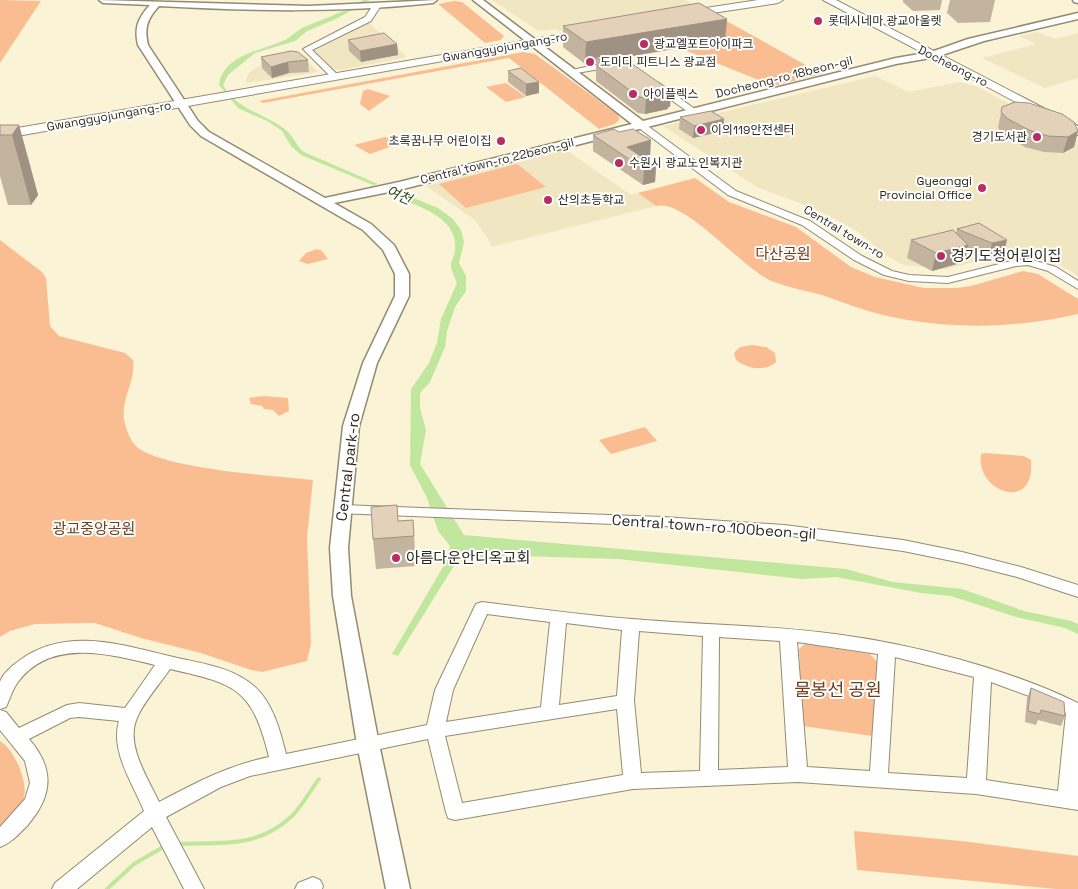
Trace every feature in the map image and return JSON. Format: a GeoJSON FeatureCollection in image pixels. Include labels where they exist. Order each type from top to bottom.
{"type":"FeatureCollection","features":[{"type":"Feature","properties":{"kind":"main road"},"geometry":{"type":"LineString","coordinates":[[673,17],[758,1],[778,0]]}},
{"type":"Feature","properties":{"kind":"main road","name":"Docheong-ro"},"geometry":{"type":"LineString","coordinates":[[828,0],[934,52],[1078,118]]}},
{"type":"Feature","properties":{"kind":"main road"},"geometry":{"type":"LineString","coordinates":[[843,0],[934,52]]}},
{"type":"Feature","properties":{"kind":"main road","name":"Gwanggyojungang-ro"},"geometry":{"type":"LineString","coordinates":[[0,135],[597,31]]}},
{"type":"Feature","properties":{"kind":"main road","name":"Docheong-ro"},"geometry":{"type":"LineString","coordinates":[[934,52],[1078,131]]}},
{"type":"Feature","properties":{"kind":"street"},"geometry":{"type":"LineString","coordinates":[[103,0],[324,10],[373,7],[432,0]]}},
{"type":"Feature","properties":{"kind":"street","name":"Central town-ro"},"geometry":{"type":"LineString","coordinates":[[477,0],[732,193],[806,223],[877,269],[909,278],[948,280],[974,275],[1015,263],[1029,262],[1052,270],[1078,286]]}},
{"type":"Feature","properties":{"kind":"street","name":"Central park-ro"},"geometry":{"type":"LineString","coordinates":[[157,3],[145,15],[139,30],[143,45],[194,123],[210,138],[373,232],[389,248],[402,274],[403,290],[399,302],[370,363],[357,399],[351,426],[339,548],[342,596],[368,744],[398,889]]}},
{"type":"Feature","properties":{"kind":"street"},"geometry":{"type":"LineString","coordinates":[[336,77],[307,49],[368,19],[373,7]]}},
{"type":"Feature","properties":{"kind":"street","name":"Docheong-ro 18beon-gil"},"geometry":{"type":"LineString","coordinates":[[642,126],[1078,16]]}},
{"type":"Feature","properties":{"kind":"street"},"geometry":{"type":"LineString","coordinates":[[571,71],[624,63]]}},
{"type":"Feature","properties":{"kind":"street"},"geometry":{"type":"LineString","coordinates":[[648,79],[694,112]]}},
{"type":"Feature","properties":{"kind":"street","name":"Central town-ro 22beon-gil"},"geometry":{"type":"LineString","coordinates":[[322,202],[399,186],[642,126]]}},
{"type":"Feature","properties":{"kind":"street"},"geometry":{"type":"LineString","coordinates":[[360,194],[358,205],[373,232]]}},
{"type":"Feature","properties":{"kind":"street","name":"Central town-ro 100beon-gil"},"geometry":{"type":"LineString","coordinates":[[342,510],[694,523],[830,535],[966,558],[1018,571],[1078,591]]}},
{"type":"Feature","properties":{"kind":"street"},"geometry":{"type":"LineString","coordinates":[[482,608],[559,616],[631,625],[788,635],[887,650],[984,672],[1046,694],[1076,710],[1072,801],[976,786],[798,774],[709,776],[633,781],[455,812],[435,731],[444,690],[482,608]]}},
{"type":"Feature","properties":{"kind":"street"},"geometry":{"type":"LineString","coordinates":[[548,713],[559,616]]}},
{"type":"Feature","properties":{"kind":"street"},"geometry":{"type":"LineString","coordinates":[[631,625],[625,701],[633,781]]}},
{"type":"Feature","properties":{"kind":"street"},"geometry":{"type":"LineString","coordinates":[[709,776],[711,629]]}},
{"type":"Feature","properties":{"kind":"street"},"geometry":{"type":"LineString","coordinates":[[788,635],[798,774]]}},
{"type":"Feature","properties":{"kind":"street"},"geometry":{"type":"LineString","coordinates":[[0,702],[2,693],[11,676],[31,659],[58,650],[86,646],[166,662],[224,677],[240,685],[251,694],[264,708],[279,762]]}},
{"type":"Feature","properties":{"kind":"street"},"geometry":{"type":"LineString","coordinates":[[879,778],[887,650]]}},
{"type":"Feature","properties":{"kind":"street"},"geometry":{"type":"LineString","coordinates":[[166,662],[130,714],[124,732],[126,748],[155,814],[194,889]]}},
{"type":"Feature","properties":{"kind":"street"},"geometry":{"type":"LineString","coordinates":[[976,786],[984,672]]}},
{"type":"Feature","properties":{"kind":"street"},"geometry":{"type":"LineString","coordinates":[[62,889],[155,814],[214,782],[248,769],[435,731],[625,701]]}},
{"type":"Feature","properties":{"kind":"street"},"geometry":{"type":"LineString","coordinates":[[16,737],[67,712],[79,710],[130,714]]}},
{"type":"Feature","properties":{"kind":"street"},"geometry":{"type":"LineString","coordinates":[[0,717],[34,760],[41,783],[33,804],[18,823],[0,839]]}},
{"type":"Feature","properties":{"kind":"shaded area"},"geometry":{"type":"Polygon","coordinates":[[[492,0],[685,0],[696,6],[559,31],[555,29],[542,31],[537,30],[492,0]]]}},
{"type":"Feature","properties":{"kind":"shaded area"},"geometry":{"type":"Polygon","coordinates":[[[369,23],[407,57],[341,70],[333,69],[314,51],[369,23]]]}},
{"type":"Feature","properties":{"kind":"shaded area"},"geometry":{"type":"Polygon","coordinates":[[[1037,32],[1055,39],[1078,33],[1078,78],[1045,88],[982,58],[1037,44],[1019,36],[1037,32]]]}},
{"type":"Feature","properties":{"kind":"shaded area"},"geometry":{"type":"Polygon","coordinates":[[[297,51],[318,72],[247,83],[246,79],[249,73],[257,67],[297,51]]]}},
{"type":"Feature","properties":{"kind":"shaded area"},"geometry":{"type":"Polygon","coordinates":[[[875,76],[909,92],[960,82],[978,87],[1078,140],[1078,276],[1033,247],[947,269],[904,265],[885,255],[857,231],[813,208],[757,187],[663,126],[875,76]]]}},
{"type":"Feature","properties":{"kind":"shaded area","name":"산의초등학교"},"geometry":{"type":"Polygon","coordinates":[[[566,150],[631,195],[638,193],[656,206],[491,247],[489,240],[475,220],[426,186],[566,150]]]}},
{"type":"Feature","properties":{"kind":"green space"},"geometry":{"type":"Polygon","coordinates":[[[0,0],[41,1],[0,63],[0,0]]]}},
{"type":"Feature","properties":{"kind":"green space"},"geometry":{"type":"Polygon","coordinates":[[[454,1],[462,2],[504,36],[501,40],[485,43],[438,4],[454,1]]]}},
{"type":"Feature","properties":{"kind":"green space"},"geometry":{"type":"Polygon","coordinates":[[[721,18],[822,74],[773,86],[682,49],[731,40],[699,22],[721,18]]]}},
{"type":"Feature","properties":{"kind":"green space"},"geometry":{"type":"Polygon","coordinates":[[[523,52],[535,54],[617,114],[620,119],[615,124],[599,129],[509,58],[263,103],[259,101],[523,52]]]}},
{"type":"Feature","properties":{"kind":"green space"},"geometry":{"type":"Polygon","coordinates":[[[506,83],[526,97],[506,102],[486,87],[506,83]]]}},
{"type":"Feature","properties":{"kind":"green space"},"geometry":{"type":"Polygon","coordinates":[[[368,89],[390,96],[369,111],[360,104],[363,91],[368,89]]]}},
{"type":"Feature","properties":{"kind":"green space"},"geometry":{"type":"Polygon","coordinates":[[[385,137],[404,142],[370,154],[354,145],[385,137]]]}},
{"type":"Feature","properties":{"kind":"green space"},"geometry":{"type":"Polygon","coordinates":[[[517,164],[546,187],[466,208],[439,184],[517,164]]]}},
{"type":"Feature","properties":{"kind":"green space","name":"다산공원"},"geometry":{"type":"Polygon","coordinates":[[[695,178],[729,202],[796,227],[851,267],[875,277],[924,288],[957,288],[971,286],[1023,271],[1038,274],[1078,299],[1078,314],[1030,323],[1005,325],[980,326],[931,323],[883,315],[774,282],[746,264],[698,223],[683,213],[668,206],[656,206],[638,193],[695,178]]]}},
{"type":"Feature","properties":{"kind":"green space","name":"광교중앙공원"},"geometry":{"type":"Polygon","coordinates":[[[0,240],[42,272],[46,278],[50,326],[59,336],[125,353],[133,360],[124,420],[130,438],[137,447],[151,455],[194,466],[248,474],[313,480],[307,537],[311,644],[307,661],[262,672],[95,623],[35,624],[10,631],[0,637],[0,240]]]}},
{"type":"Feature","properties":{"kind":"green space"},"geometry":{"type":"Polygon","coordinates":[[[317,249],[322,251],[328,259],[308,264],[299,261],[306,253],[317,249]]]}},
{"type":"Feature","properties":{"kind":"green space"},"geometry":{"type":"Polygon","coordinates":[[[752,345],[766,347],[775,353],[776,362],[767,367],[756,368],[745,366],[736,360],[734,353],[740,347],[752,345]]]}},
{"type":"Feature","properties":{"kind":"green space"},"geometry":{"type":"Polygon","coordinates":[[[264,396],[288,398],[289,411],[279,416],[273,410],[251,404],[249,398],[264,396]]]}},
{"type":"Feature","properties":{"kind":"green space"},"geometry":{"type":"Polygon","coordinates":[[[645,427],[657,441],[611,454],[599,440],[645,427]]]}},
{"type":"Feature","properties":{"kind":"green space"},"geometry":{"type":"Polygon","coordinates":[[[981,454],[1024,456],[1031,460],[1030,477],[1024,487],[1016,492],[1006,492],[996,487],[987,479],[982,467],[981,454]]]}},
{"type":"Feature","properties":{"kind":"green space","name":"물봉선 공원"},"geometry":{"type":"Polygon","coordinates":[[[805,644],[870,654],[878,663],[872,736],[803,726],[799,649],[805,644]]]}},
{"type":"Feature","properties":{"kind":"green space"},"geometry":{"type":"Polygon","coordinates":[[[0,741],[15,758],[22,774],[25,790],[24,797],[17,811],[0,829],[0,741]]]}},
{"type":"Feature","properties":{"kind":"green space"},"geometry":{"type":"Polygon","coordinates":[[[854,831],[961,841],[1078,856],[1078,889],[1056,889],[857,870],[854,831]]]}},
{"type":"Feature","properties":{"kind":"water"},"geometry":{"type":"Polygon","coordinates":[[[363,0],[370,0],[336,19],[307,31],[295,41],[255,53],[228,75],[223,85],[236,101],[287,131],[304,152],[378,184],[373,185],[301,155],[291,146],[282,131],[269,122],[238,108],[219,85],[222,75],[228,66],[236,60],[285,40],[301,28],[341,12],[363,0]]]}},
{"type":"Feature","properties":{"kind":"water"},"geometry":{"type":"Polygon","coordinates":[[[402,193],[438,208],[453,219],[461,230],[464,242],[459,263],[466,276],[466,291],[455,307],[447,331],[445,347],[430,382],[420,393],[420,408],[426,430],[420,464],[464,535],[846,569],[893,582],[962,589],[1024,611],[1071,621],[1078,624],[1078,634],[1065,628],[1016,617],[951,596],[921,593],[836,577],[802,579],[618,559],[518,556],[467,558],[455,564],[398,656],[392,654],[443,567],[450,546],[438,531],[427,498],[410,465],[411,389],[429,363],[437,343],[441,319],[457,283],[451,267],[455,250],[454,239],[450,229],[443,221],[424,208],[392,196],[402,193]]]}},
{"type":"Feature","properties":{"kind":"building"},"geometry":{"type":"Polygon","coordinates":[[[699,3],[727,19],[586,42],[563,26],[699,3]]]}},
{"type":"Feature","properties":{"kind":"building"},"geometry":{"type":"Polygon","coordinates":[[[384,33],[397,44],[360,51],[348,40],[384,33]]]}},
{"type":"Feature","properties":{"kind":"building"},"geometry":{"type":"Polygon","coordinates":[[[291,51],[298,52],[308,60],[288,62],[271,67],[261,57],[291,51]]]}},
{"type":"Feature","properties":{"kind":"building"},"geometry":{"type":"Polygon","coordinates":[[[618,54],[671,91],[667,92],[669,94],[646,98],[639,97],[597,66],[602,65],[599,63],[603,62],[596,57],[618,54]]]}},
{"type":"Feature","properties":{"kind":"building"},"geometry":{"type":"Polygon","coordinates":[[[521,68],[539,82],[526,84],[508,71],[521,68]]]}},
{"type":"Feature","properties":{"kind":"building"},"geometry":{"type":"Polygon","coordinates":[[[1015,102],[1029,103],[1062,114],[1074,122],[1078,131],[1068,137],[1048,136],[1029,130],[1008,119],[1001,112],[1002,107],[1015,102]]]}},
{"type":"Feature","properties":{"kind":"building"},"geometry":{"type":"Polygon","coordinates":[[[711,111],[724,119],[694,126],[680,117],[711,111]]]}},
{"type":"Feature","properties":{"kind":"building"},"geometry":{"type":"Polygon","coordinates":[[[0,125],[19,125],[12,135],[0,135],[0,125]]]}},
{"type":"Feature","properties":{"kind":"building"},"geometry":{"type":"Polygon","coordinates":[[[614,129],[619,132],[633,129],[651,140],[627,147],[656,166],[644,169],[593,135],[614,129]]]}},
{"type":"Feature","properties":{"kind":"building"},"geometry":{"type":"Polygon","coordinates":[[[979,223],[1007,240],[992,243],[957,229],[979,223]]]}},
{"type":"Feature","properties":{"kind":"building"},"geometry":{"type":"Polygon","coordinates":[[[953,230],[968,245],[936,253],[911,240],[953,230]]]}},
{"type":"Feature","properties":{"kind":"building"},"geometry":{"type":"Polygon","coordinates":[[[397,505],[398,521],[413,520],[414,536],[373,539],[371,507],[397,505]]]}},
{"type":"Feature","properties":{"kind":"building"},"geometry":{"type":"Polygon","coordinates":[[[1031,688],[1064,702],[1065,716],[1041,710],[1040,714],[1028,711],[1031,688]]]}},
{"type":"Feature","properties":{"kind":"waterway","name":"여천"},"geometry":{"type":"LineString","coordinates":[[389,190],[401,196]]}},
{"type":"Feature","properties":{"kind":"waterway"},"geometry":{"type":"LineString","coordinates":[[176,844],[238,842],[265,834],[279,827],[292,816],[319,779]]}},
{"type":"Feature","properties":{"kind":"waterway"},"geometry":{"type":"LineString","coordinates":[[107,889],[134,864],[165,846]]}},
{"type":"Feature","properties":{"kind":"place","name":"롯데시네마 광교아울렛"},"geometry":{"type":"Point","coordinates":[818,21]}},
{"type":"Feature","properties":{"kind":"place","name":"광교엘포트아이파크"},"geometry":{"type":"Point","coordinates":[644,44]}},
{"type":"Feature","properties":{"kind":"place","name":"도미디 피트니스 광교점"},"geometry":{"type":"Point","coordinates":[590,62]}},
{"type":"Feature","properties":{"kind":"place","name":"아이플렉스"},"geometry":{"type":"Point","coordinates":[633,94]}},
{"type":"Feature","properties":{"kind":"place","name":"이의119안전센터"},"geometry":{"type":"Point","coordinates":[701,130]}},
{"type":"Feature","properties":{"kind":"place","name":"경기도서관"},"geometry":{"type":"Point","coordinates":[1037,137]}},
{"type":"Feature","properties":{"kind":"place","name":"초록꿈나무 어린이집"},"geometry":{"type":"Point","coordinates":[501,141]}},
{"type":"Feature","properties":{"kind":"place","name":"수원시 광교노인복지관"},"geometry":{"type":"Point","coordinates":[619,163]}},
{"type":"Feature","properties":{"kind":"place","name":"Gyeonggi Provincial Office"},"geometry":{"type":"Point","coordinates":[982,188]}},
{"type":"Feature","properties":{"kind":"place","name":"산의초등학교"},"geometry":{"type":"Point","coordinates":[548,200]}},
{"type":"Feature","properties":{"kind":"place","name":"경기도청어린이집"},"geometry":{"type":"Point","coordinates":[941,256]}},
{"type":"Feature","properties":{"kind":"place","name":"아름다운안디옥교회"},"geometry":{"type":"Point","coordinates":[396,558]}}]}
